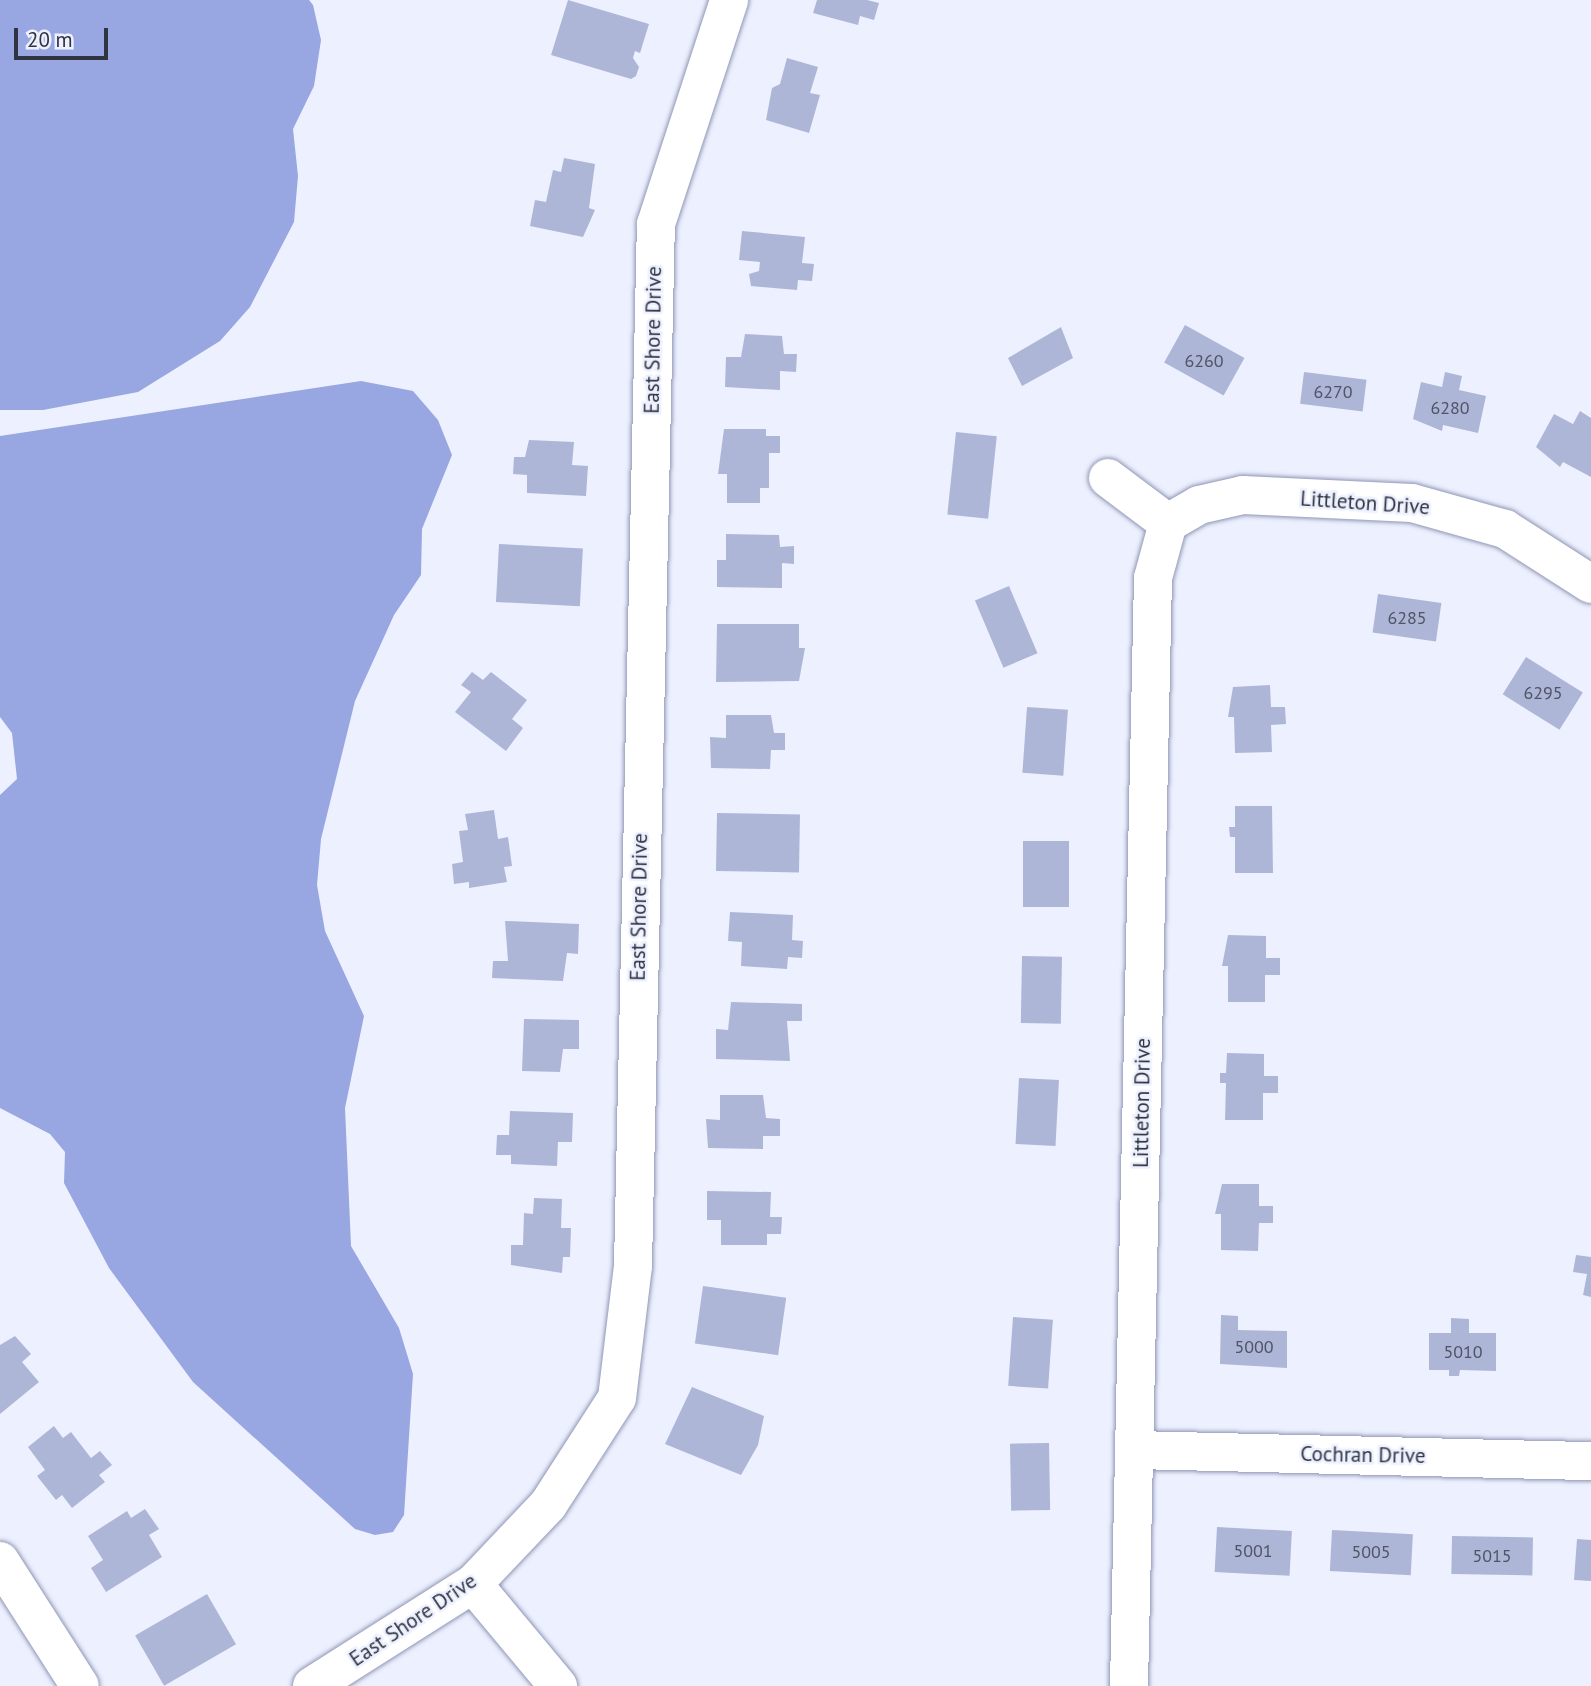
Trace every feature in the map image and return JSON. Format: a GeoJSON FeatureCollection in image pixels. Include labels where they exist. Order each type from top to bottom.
{"type":"FeatureCollection","features":[{"type":"Feature","properties":{"kind":"street","name":"East Shore Drive"},"geometry":{"type":"LineString","coordinates":[[312,1686],[473,1584],[548,1505],[617,1398],[633,1266],[656,224],[729,0]]}},
{"type":"Feature","properties":{"kind":"street"},"geometry":{"type":"LineString","coordinates":[[1108,478],[1168,523]]}},
{"type":"Feature","properties":{"kind":"street","name":"Littleton Drive"},"geometry":{"type":"LineString","coordinates":[[1129,1686],[1153,578],[1168,523],[1199,505],[1243,495],[1412,503],[1506,529],[1591,584]]}},
{"type":"Feature","properties":{"kind":"street","name":"Cochran Drive"},"geometry":{"type":"LineString","coordinates":[[1135,1450],[1591,1461]]}},
{"type":"Feature","properties":{"kind":"street"},"geometry":{"type":"LineString","coordinates":[[0,1561],[80,1686]]}},
{"type":"Feature","properties":{"kind":"street"},"geometry":{"type":"LineString","coordinates":[[473,1584],[558,1686]]}},
{"type":"Feature","properties":{"kind":"water"},"geometry":{"type":"Polygon","coordinates":[[[0,0],[309,0],[313,5],[321,40],[314,86],[293,129],[298,176],[294,222],[250,307],[220,341],[138,392],[43,410],[0,410],[0,0]]]}},
{"type":"Feature","properties":{"kind":"water"},"geometry":{"type":"Polygon","coordinates":[[[361,381],[413,391],[438,420],[452,455],[422,529],[421,575],[394,615],[355,701],[321,839],[317,885],[325,931],[364,1016],[345,1108],[351,1246],[399,1328],[413,1374],[404,1515],[393,1532],[375,1535],[355,1529],[193,1382],[109,1268],[64,1183],[65,1152],[50,1134],[0,1108],[0,795],[17,779],[12,733],[0,717],[0,436],[361,381]]]}},
{"type":"Feature","properties":{"kind":"building"},"geometry":{"type":"Polygon","coordinates":[[[568,0],[649,24],[640,53],[635,51],[633,58],[639,67],[636,76],[631,79],[551,55],[568,0]]]}},
{"type":"Feature","properties":{"kind":"building"},"geometry":{"type":"Polygon","coordinates":[[[817,0],[867,0],[879,3],[874,20],[860,16],[858,25],[813,13],[817,0]]]}},
{"type":"Feature","properties":{"kind":"building"},"geometry":{"type":"Polygon","coordinates":[[[787,58],[818,67],[810,93],[820,95],[809,133],[766,120],[772,88],[780,84],[787,58]]]}},
{"type":"Feature","properties":{"kind":"building"},"geometry":{"type":"Polygon","coordinates":[[[564,158],[595,164],[589,208],[595,210],[583,237],[530,226],[535,200],[546,202],[553,170],[561,172],[564,158]]]}},
{"type":"Feature","properties":{"kind":"building"},"geometry":{"type":"Polygon","coordinates":[[[742,231],[805,237],[802,263],[814,264],[812,281],[798,280],[797,290],[751,286],[749,274],[759,271],[760,262],[739,260],[742,231]]]}},
{"type":"Feature","properties":{"kind":"building"},"geometry":{"type":"Polygon","coordinates":[[[1185,325],[1244,358],[1224,396],[1164,363],[1185,325]]]}},
{"type":"Feature","properties":{"kind":"building"},"geometry":{"type":"Polygon","coordinates":[[[1061,327],[1073,358],[1022,386],[1008,358],[1061,327]]]}},
{"type":"Feature","properties":{"kind":"building"},"geometry":{"type":"Polygon","coordinates":[[[745,334],[782,336],[784,354],[797,354],[796,372],[780,371],[780,390],[725,387],[726,357],[741,357],[745,334]]]}},
{"type":"Feature","properties":{"kind":"building"},"geometry":{"type":"Polygon","coordinates":[[[1304,372],[1367,380],[1363,411],[1300,404],[1304,372]]]}},
{"type":"Feature","properties":{"kind":"building"},"geometry":{"type":"Polygon","coordinates":[[[1445,372],[1462,376],[1459,390],[1486,396],[1478,433],[1443,425],[1442,431],[1413,419],[1421,382],[1442,387],[1445,372]]]}},
{"type":"Feature","properties":{"kind":"building"},"geometry":{"type":"Polygon","coordinates":[[[1580,411],[1591,418],[1591,477],[1563,462],[1560,467],[1536,447],[1554,414],[1573,424],[1580,411]]]}},
{"type":"Feature","properties":{"kind":"building"},"geometry":{"type":"Polygon","coordinates":[[[724,429],[766,429],[766,436],[780,436],[780,453],[769,453],[769,488],[760,488],[760,503],[727,503],[727,474],[718,474],[724,429]]]}},
{"type":"Feature","properties":{"kind":"building"},"geometry":{"type":"Polygon","coordinates":[[[956,432],[997,436],[988,519],[947,515],[956,432]]]}},
{"type":"Feature","properties":{"kind":"building"},"geometry":{"type":"Polygon","coordinates":[[[529,440],[574,442],[572,465],[588,466],[586,496],[527,493],[527,475],[513,474],[514,457],[525,457],[529,440]]]}},
{"type":"Feature","properties":{"kind":"building"},"geometry":{"type":"Polygon","coordinates":[[[726,534],[779,535],[780,547],[794,546],[794,564],[782,563],[782,588],[717,587],[717,560],[726,560],[726,534]]]}},
{"type":"Feature","properties":{"kind":"building"},"geometry":{"type":"Polygon","coordinates":[[[499,544],[583,548],[580,606],[496,602],[499,544]]]}},
{"type":"Feature","properties":{"kind":"building"},"geometry":{"type":"Polygon","coordinates":[[[1009,586],[1038,653],[1003,668],[975,600],[1009,586]]]}},
{"type":"Feature","properties":{"kind":"building"},"geometry":{"type":"Polygon","coordinates":[[[1378,594],[1441,603],[1436,642],[1373,633],[1378,594]]]}},
{"type":"Feature","properties":{"kind":"building"},"geometry":{"type":"Polygon","coordinates":[[[717,624],[799,624],[799,648],[805,648],[799,681],[716,682],[717,624]]]}},
{"type":"Feature","properties":{"kind":"building"},"geometry":{"type":"Polygon","coordinates":[[[1526,657],[1583,693],[1560,730],[1503,694],[1526,657]]]}},
{"type":"Feature","properties":{"kind":"building"},"geometry":{"type":"Polygon","coordinates":[[[472,672],[483,680],[491,672],[527,700],[512,719],[523,728],[506,751],[455,712],[471,692],[461,685],[472,672]]]}},
{"type":"Feature","properties":{"kind":"building"},"geometry":{"type":"Polygon","coordinates":[[[1270,685],[1271,707],[1285,707],[1286,724],[1271,725],[1272,752],[1235,753],[1234,717],[1228,717],[1233,687],[1270,685]]]}},
{"type":"Feature","properties":{"kind":"building"},"geometry":{"type":"Polygon","coordinates":[[[1027,707],[1068,710],[1063,776],[1022,773],[1027,707]]]}},
{"type":"Feature","properties":{"kind":"building"},"geometry":{"type":"Polygon","coordinates":[[[726,715],[771,715],[774,733],[785,733],[785,750],[771,750],[770,769],[711,768],[710,737],[726,738],[726,715]]]}},
{"type":"Feature","properties":{"kind":"building"},"geometry":{"type":"Polygon","coordinates":[[[1235,806],[1272,806],[1273,873],[1235,873],[1235,837],[1230,837],[1229,827],[1235,827],[1235,806]]]}},
{"type":"Feature","properties":{"kind":"building"},"geometry":{"type":"Polygon","coordinates":[[[494,810],[498,839],[508,837],[512,866],[504,867],[507,882],[469,888],[469,882],[454,884],[452,864],[463,862],[459,831],[468,830],[465,814],[494,810]]]}},
{"type":"Feature","properties":{"kind":"building"},"geometry":{"type":"Polygon","coordinates":[[[717,813],[800,814],[799,872],[716,871],[717,813]]]}},
{"type":"Feature","properties":{"kind":"building"},"geometry":{"type":"Polygon","coordinates":[[[1023,841],[1069,841],[1069,907],[1023,907],[1023,841]]]}},
{"type":"Feature","properties":{"kind":"building"},"geometry":{"type":"Polygon","coordinates":[[[730,912],[793,915],[792,940],[803,941],[802,958],[788,957],[787,969],[741,966],[742,942],[728,941],[730,912]]]}},
{"type":"Feature","properties":{"kind":"building"},"geometry":{"type":"Polygon","coordinates":[[[505,921],[579,924],[578,954],[567,953],[563,981],[492,978],[493,961],[508,961],[505,921]]]}},
{"type":"Feature","properties":{"kind":"building"},"geometry":{"type":"Polygon","coordinates":[[[1228,935],[1266,936],[1266,958],[1280,958],[1280,975],[1265,975],[1265,1002],[1228,1002],[1228,966],[1222,966],[1228,935]]]}},
{"type":"Feature","properties":{"kind":"building"},"geometry":{"type":"Polygon","coordinates":[[[1022,956],[1062,957],[1061,1024],[1021,1023],[1022,956]]]}},
{"type":"Feature","properties":{"kind":"building"},"geometry":{"type":"Polygon","coordinates":[[[731,1002],[802,1004],[802,1021],[787,1021],[790,1061],[716,1059],[716,1029],[728,1030],[731,1002]]]}},
{"type":"Feature","properties":{"kind":"building"},"geometry":{"type":"Polygon","coordinates":[[[524,1019],[579,1020],[579,1049],[563,1049],[560,1072],[522,1071],[524,1019]]]}},
{"type":"Feature","properties":{"kind":"building"},"geometry":{"type":"Polygon","coordinates":[[[1227,1053],[1264,1054],[1264,1076],[1278,1076],[1278,1093],[1263,1093],[1263,1120],[1225,1120],[1226,1083],[1220,1083],[1220,1073],[1226,1073],[1227,1053]]]}},
{"type":"Feature","properties":{"kind":"building"},"geometry":{"type":"Polygon","coordinates":[[[1019,1078],[1059,1080],[1055,1146],[1016,1144],[1019,1078]]]}},
{"type":"Feature","properties":{"kind":"building"},"geometry":{"type":"Polygon","coordinates":[[[720,1095],[763,1095],[766,1118],[780,1119],[780,1136],[763,1136],[763,1149],[708,1148],[706,1119],[720,1120],[720,1095]]]}},
{"type":"Feature","properties":{"kind":"building"},"geometry":{"type":"Polygon","coordinates":[[[510,1111],[573,1113],[572,1142],[558,1142],[557,1166],[511,1164],[511,1155],[496,1155],[497,1135],[509,1135],[510,1111]]]}},
{"type":"Feature","properties":{"kind":"building"},"geometry":{"type":"Polygon","coordinates":[[[1222,1184],[1259,1184],[1259,1206],[1273,1206],[1273,1223],[1259,1223],[1258,1251],[1221,1250],[1221,1214],[1215,1214],[1222,1184]]]}},
{"type":"Feature","properties":{"kind":"building"},"geometry":{"type":"Polygon","coordinates":[[[707,1191],[771,1192],[770,1217],[782,1217],[781,1234],[767,1234],[767,1245],[721,1245],[721,1220],[707,1220],[707,1191]]]}},
{"type":"Feature","properties":{"kind":"building"},"geometry":{"type":"Polygon","coordinates":[[[534,1198],[562,1199],[561,1228],[571,1228],[570,1257],[563,1257],[562,1273],[511,1265],[511,1245],[523,1245],[524,1213],[533,1214],[534,1198]]]}},
{"type":"Feature","properties":{"kind":"building"},"geometry":{"type":"Polygon","coordinates":[[[1576,1255],[1591,1257],[1591,1297],[1583,1295],[1587,1274],[1573,1272],[1576,1255]]]}},
{"type":"Feature","properties":{"kind":"building"},"geometry":{"type":"Polygon","coordinates":[[[703,1286],[786,1298],[778,1355],[695,1343],[703,1286]]]}},
{"type":"Feature","properties":{"kind":"building"},"geometry":{"type":"Polygon","coordinates":[[[1221,1315],[1238,1316],[1238,1330],[1287,1331],[1287,1368],[1220,1364],[1221,1315]]]}},
{"type":"Feature","properties":{"kind":"building"},"geometry":{"type":"Polygon","coordinates":[[[1013,1317],[1053,1320],[1048,1389],[1008,1386],[1013,1317]]]}},
{"type":"Feature","properties":{"kind":"building"},"geometry":{"type":"Polygon","coordinates":[[[1451,1318],[1469,1319],[1469,1333],[1496,1333],[1496,1371],[1460,1370],[1459,1376],[1449,1376],[1449,1370],[1429,1370],[1429,1333],[1451,1333],[1451,1318]]]}},
{"type":"Feature","properties":{"kind":"building"},"geometry":{"type":"Polygon","coordinates":[[[15,1336],[31,1354],[22,1362],[39,1382],[0,1414],[0,1345],[15,1336]]]}},
{"type":"Feature","properties":{"kind":"building"},"geometry":{"type":"Polygon","coordinates":[[[692,1387],[764,1416],[758,1445],[741,1475],[665,1444],[692,1387]]]}},
{"type":"Feature","properties":{"kind":"building"},"geometry":{"type":"Polygon","coordinates":[[[54,1426],[63,1438],[71,1432],[91,1458],[100,1451],[112,1465],[99,1475],[105,1482],[72,1508],[62,1495],[56,1500],[37,1476],[45,1470],[28,1447],[54,1426]]]}},
{"type":"Feature","properties":{"kind":"building"},"geometry":{"type":"Polygon","coordinates":[[[1049,1443],[1050,1510],[1011,1511],[1010,1444],[1049,1443]]]}},
{"type":"Feature","properties":{"kind":"building"},"geometry":{"type":"Polygon","coordinates":[[[145,1509],[159,1529],[149,1535],[162,1557],[106,1592],[91,1568],[103,1560],[88,1536],[127,1511],[131,1518],[145,1509]]]}},
{"type":"Feature","properties":{"kind":"building"},"geometry":{"type":"Polygon","coordinates":[[[1217,1527],[1292,1531],[1290,1576],[1215,1572],[1217,1527]]]}},
{"type":"Feature","properties":{"kind":"building"},"geometry":{"type":"Polygon","coordinates":[[[1332,1530],[1413,1534],[1411,1575],[1330,1571],[1332,1530]]]}},
{"type":"Feature","properties":{"kind":"building"},"geometry":{"type":"Polygon","coordinates":[[[1452,1536],[1533,1537],[1532,1575],[1451,1574],[1452,1536]]]}},
{"type":"Feature","properties":{"kind":"building"},"geometry":{"type":"Polygon","coordinates":[[[1577,1539],[1591,1540],[1591,1581],[1574,1580],[1577,1539]]]}},
{"type":"Feature","properties":{"kind":"building"},"geometry":{"type":"Polygon","coordinates":[[[207,1594],[236,1644],[164,1686],[135,1636],[207,1594]]]}}]}
